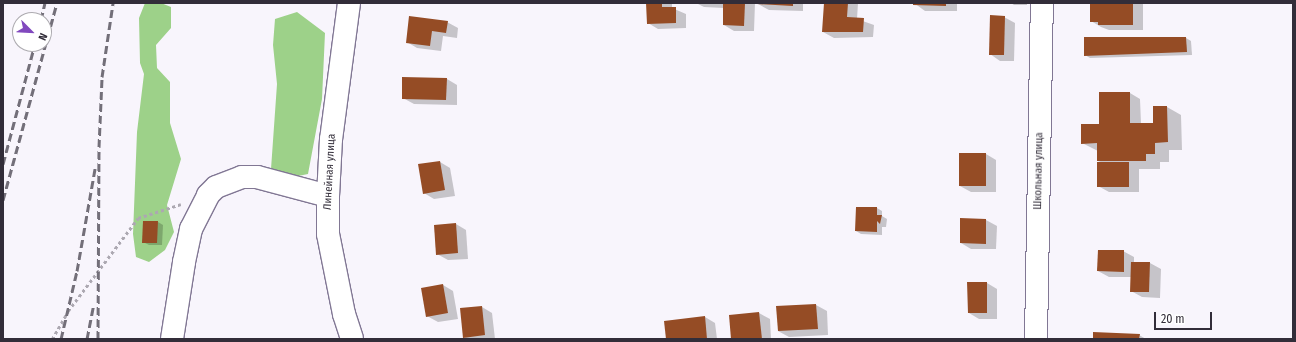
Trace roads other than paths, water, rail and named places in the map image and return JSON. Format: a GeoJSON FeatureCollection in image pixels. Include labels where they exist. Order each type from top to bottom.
{"type":"FeatureCollection","features":[{"type":"Feature","properties":{"kind":"street","name":"Линейная улица"},"geometry":{"type":"LineString","coordinates":[[349,3],[331,139],[328,234],[344,314],[352,339]]}},
{"type":"Feature","properties":{"kind":"street","name":"Школьная улица"},"geometry":{"type":"LineString","coordinates":[[1036,339],[1042,3]]}},
{"type":"Feature","properties":{"kind":"street"},"geometry":{"type":"LineString","coordinates":[[172,339],[184,262],[191,229],[208,195],[216,187],[242,177],[272,180],[328,196]]}},
{"type":"Feature","properties":{"kind":"railway"},"geometry":{"type":"LineString","coordinates":[[43,12],[45,3]]}},
{"type":"Feature","properties":{"kind":"railway"},"geometry":{"type":"LineString","coordinates":[[3,200],[57,3]]}},
{"type":"Feature","properties":{"kind":"railway"},"geometry":{"type":"LineString","coordinates":[[98,339],[99,147],[102,77],[113,3]]}},
{"type":"Feature","properties":{"kind":"railway"},"geometry":{"type":"LineString","coordinates":[[3,164],[33,52]]}},
{"type":"Feature","properties":{"kind":"railway"},"geometry":{"type":"LineString","coordinates":[[61,339],[77,271],[95,169]]}},
{"type":"Feature","properties":{"kind":"railway"},"geometry":{"type":"LineString","coordinates":[[87,339],[94,304]]}}]}
